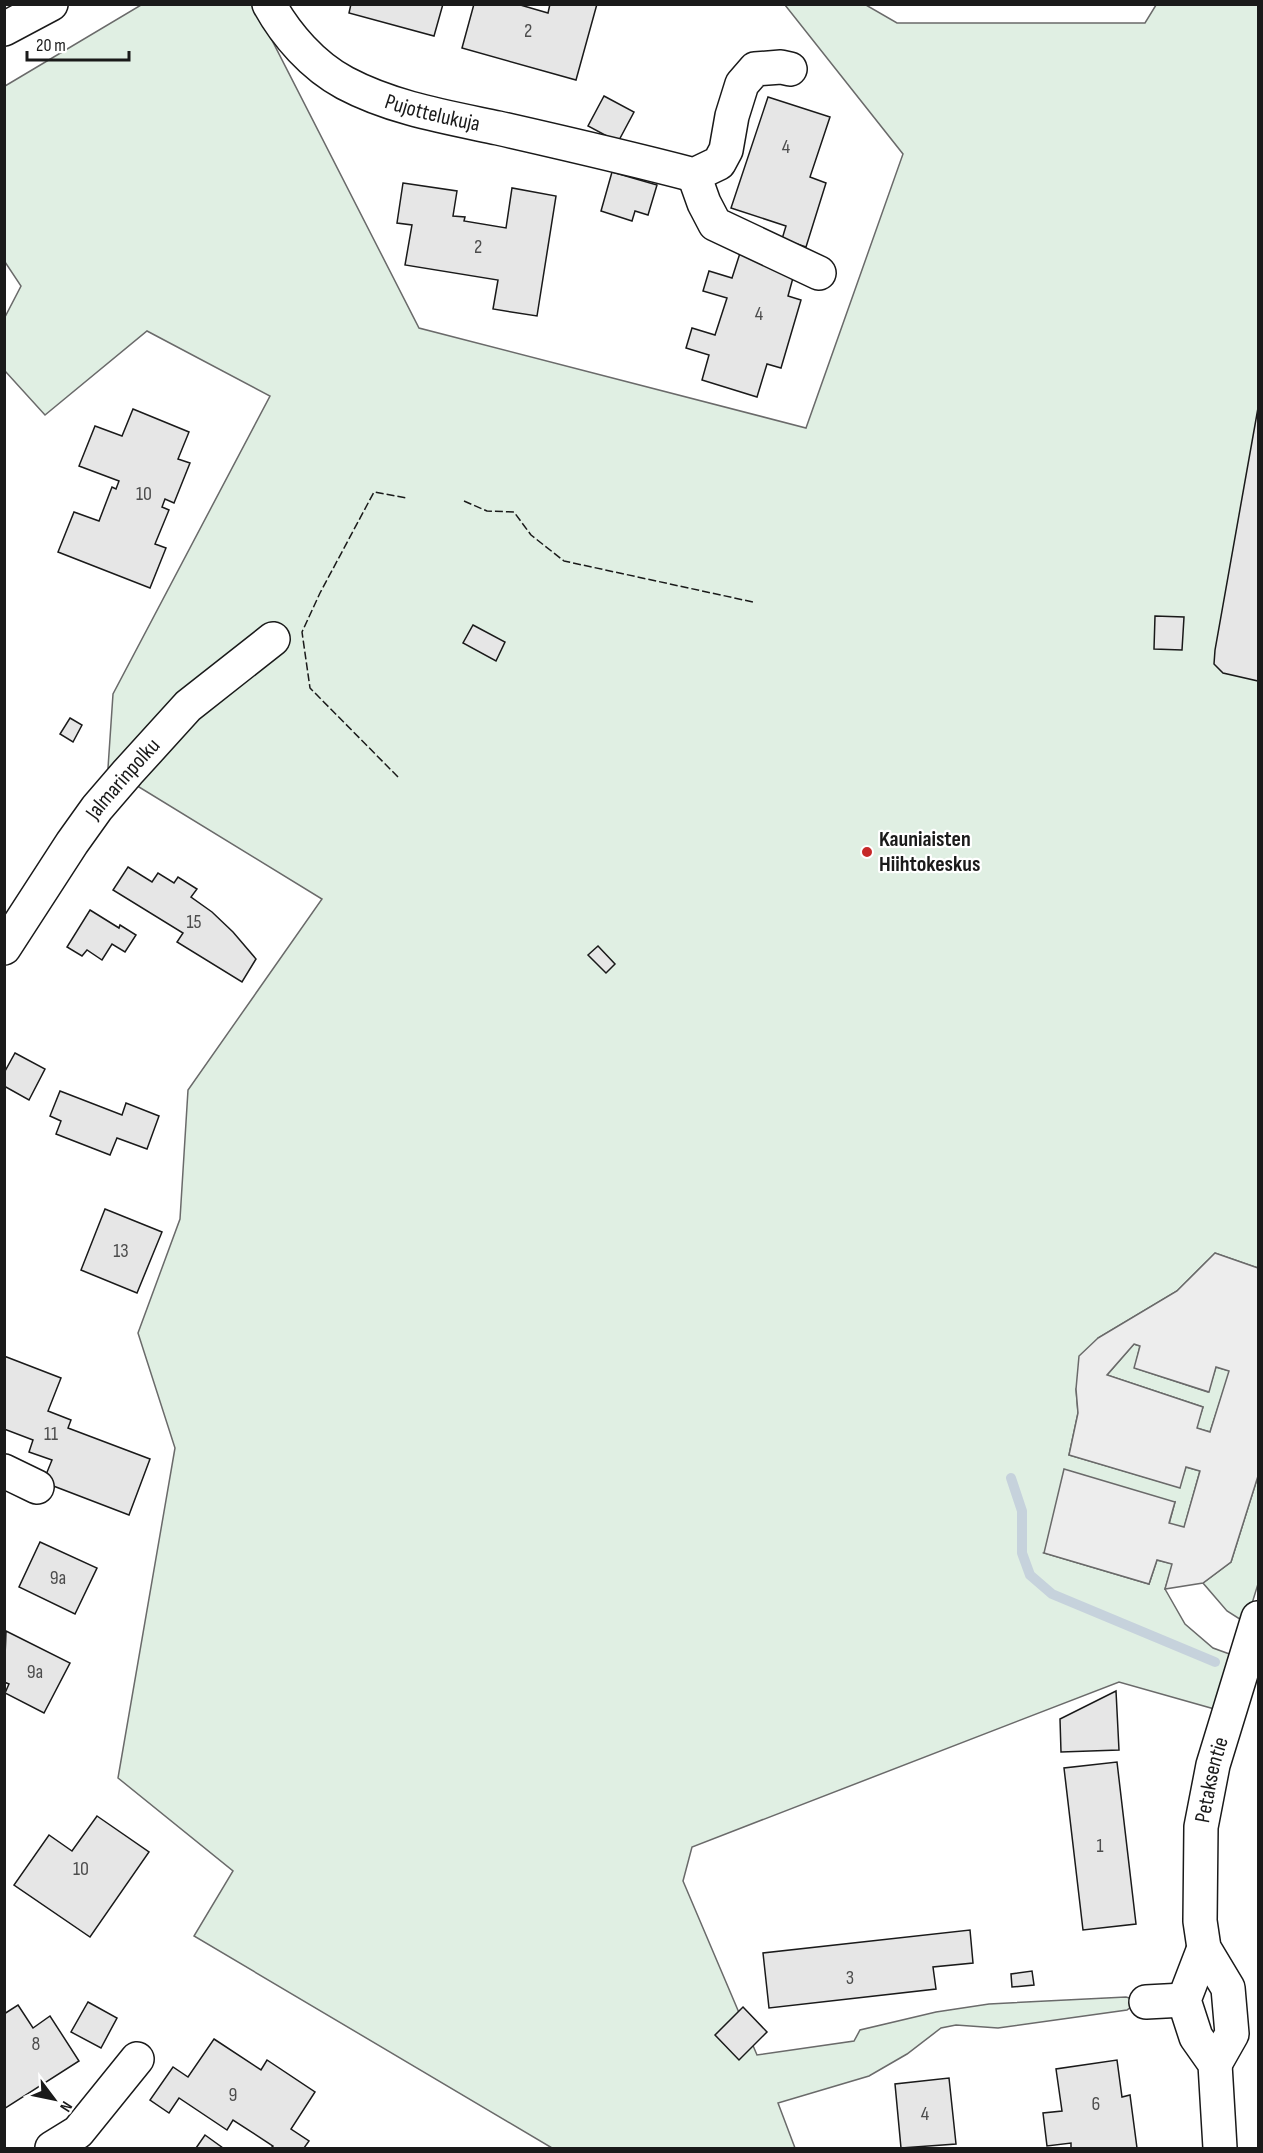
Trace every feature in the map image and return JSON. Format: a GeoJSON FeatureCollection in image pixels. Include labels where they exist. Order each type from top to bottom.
{"type":"FeatureCollection","features":[{"type":"Feature","properties":{"kind":"street"},"geometry":{"type":"LineString","coordinates":[[4,29],[51,4]]}},
{"type":"Feature","properties":{"kind":"street","name":"Pujottelukuja"},"geometry":{"type":"LineString","coordinates":[[269,4],[279,22],[310,57],[343,82],[397,106],[694,175]]}},
{"type":"Feature","properties":{"kind":"street"},"geometry":{"type":"LineString","coordinates":[[790,69],[780,67],[755,69],[742,84],[732,116],[726,150],[719,163],[694,175],[704,203],[715,224],[819,273]]}},
{"type":"Feature","properties":{"kind":"street","name":"Jalmarinpolku"},"geometry":{"type":"LineString","coordinates":[[4,948],[72,843],[97,808],[128,772],[188,706],[273,639]]}},
{"type":"Feature","properties":{"kind":"street"},"geometry":{"type":"LineString","coordinates":[[4,1472],[37,1487]]}},
{"type":"Feature","properties":{"kind":"street","name":"Petaksentie"},"geometry":{"type":"LineString","coordinates":[[1215,2064],[1232,2034],[1228,1988],[1204,1948],[1200,1920],[1201,1827],[1213,1765],[1258,1618]]}},
{"type":"Feature","properties":{"kind":"street","name":"Petaksentie"},"geometry":{"type":"LineString","coordinates":[[1184,2000],[1204,1948]]}},
{"type":"Feature","properties":{"kind":"street"},"geometry":{"type":"LineString","coordinates":[[1146,2002],[1184,2000],[1196,2037],[1215,2064],[1220,2148]]}},
{"type":"Feature","properties":{"kind":"street"},"geometry":{"type":"LineString","coordinates":[[52,2148],[78,2132],[137,2059]]}},
{"type":"Feature","properties":{"kind":"green space"},"geometry":{"type":"Polygon","coordinates":[[[141,5],[254,5],[419,328],[806,428],[903,154],[785,5],[866,5],[897,23],[1145,23],[1156,5],[1258,5],[1258,1268],[1215,1253],[1177,1291],[1098,1338],[1076,1389],[1078,1413],[1069,1455],[1179,1487],[1186,1467],[1200,1471],[1184,1528],[1169,1524],[1175,1502],[1044,1553],[1149,1584],[1157,1560],[1173,1564],[1165,1589],[1185,1624],[1213,1648],[1235,1656],[1218,1710],[1119,1682],[692,1847],[683,1881],[757,2055],[854,2041],[860,2030],[936,2012],[989,2004],[1126,1997],[1133,1999],[1132,2006],[1127,2010],[998,2028],[956,2025],[941,2028],[907,2054],[869,2076],[778,2103],[795,2148],[552,2148],[194,1936],[233,1871],[118,1778],[175,1448],[138,1333],[180,1219],[188,1090],[322,899],[108,768],[113,694],[270,396],[147,331],[45,415],[5,371],[5,317],[21,286],[5,262],[5,86],[141,5]]]}},
{"type":"Feature","properties":{"kind":"green space"},"geometry":{"type":"Polygon","coordinates":[[[1134,1344],[1140,1346],[1135,1368],[1208,1392],[1216,1367],[1230,1371],[1210,1432],[1196,1428],[1203,1407],[1107,1375],[1134,1344]]]}},
{"type":"Feature","properties":{"kind":"green space"},"geometry":{"type":"Polygon","coordinates":[[[1258,1476],[1258,1584],[1246,1623],[1227,1611],[1203,1583],[1231,1562],[1258,1476]]]}},
{"type":"Feature","properties":{"kind":"shaded area"},"geometry":{"type":"Polygon","coordinates":[[[1215,1253],[1258,1268],[1258,1476],[1231,1562],[1203,1583],[1165,1589],[1172,1564],[1157,1560],[1149,1584],[1044,1553],[1064,1469],[1175,1502],[1169,1523],[1184,1527],[1200,1471],[1186,1467],[1180,1488],[1069,1455],[1078,1413],[1076,1389],[1079,1356],[1098,1338],[1177,1291],[1215,1253]],[[1134,1344],[1107,1375],[1203,1407],[1197,1428],[1210,1432],[1229,1371],[1216,1367],[1209,1392],[1134,1368],[1140,1346],[1134,1344]]]}},
{"type":"Feature","properties":{"kind":"building"},"geometry":{"type":"Polygon","coordinates":[[[351,4],[443,4],[434,36],[349,13],[351,4]]]}},
{"type":"Feature","properties":{"kind":"building"},"geometry":{"type":"Polygon","coordinates":[[[474,4],[517,4],[548,13],[550,4],[597,4],[576,80],[462,48],[474,4]]]}},
{"type":"Feature","properties":{"kind":"building"},"geometry":{"type":"Polygon","coordinates":[[[604,96],[634,112],[618,142],[588,126],[604,96]]]}},
{"type":"Feature","properties":{"kind":"building"},"geometry":{"type":"Polygon","coordinates":[[[768,97],[830,117],[810,177],[826,183],[806,247],[782,239],[786,226],[731,208],[768,97]]]}},
{"type":"Feature","properties":{"kind":"building"},"geometry":{"type":"Polygon","coordinates":[[[612,172],[657,185],[648,215],[635,211],[632,221],[601,211],[612,172]]]}},
{"type":"Feature","properties":{"kind":"building"},"geometry":{"type":"Polygon","coordinates":[[[403,183],[457,191],[453,216],[465,217],[464,221],[506,228],[512,188],[556,196],[537,316],[493,309],[498,280],[405,265],[412,225],[397,223],[403,183]]]}},
{"type":"Feature","properties":{"kind":"building"},"geometry":{"type":"Polygon","coordinates":[[[741,250],[796,267],[788,296],[801,300],[781,368],[767,364],[757,397],[702,380],[709,355],[686,348],[692,328],[715,335],[727,298],[703,291],[709,271],[732,278],[741,250]]]}},
{"type":"Feature","properties":{"kind":"building"},"geometry":{"type":"Polygon","coordinates":[[[1258,408],[1258,681],[1223,673],[1214,664],[1258,408]]]}},
{"type":"Feature","properties":{"kind":"building"},"geometry":{"type":"Polygon","coordinates":[[[133,409],[189,432],[178,459],[190,463],[174,503],[165,499],[162,507],[169,510],[155,544],[166,548],[150,588],[58,552],[74,512],[99,521],[112,487],[116,489],[119,481],[79,466],[95,426],[122,436],[133,409]]]}},
{"type":"Feature","properties":{"kind":"building"},"geometry":{"type":"Polygon","coordinates":[[[1155,616],[1184,617],[1182,650],[1154,649],[1155,616]]]}},
{"type":"Feature","properties":{"kind":"building"},"geometry":{"type":"Polygon","coordinates":[[[473,625],[505,642],[496,661],[463,643],[473,625]]]}},
{"type":"Feature","properties":{"kind":"building"},"geometry":{"type":"Polygon","coordinates":[[[70,718],[82,725],[73,742],[60,734],[70,718]]]}},
{"type":"Feature","properties":{"kind":"building"},"geometry":{"type":"Polygon","coordinates":[[[128,867],[152,882],[158,873],[174,883],[178,877],[197,889],[191,897],[212,912],[233,932],[256,959],[242,982],[177,942],[183,933],[113,890],[128,867]]]}},
{"type":"Feature","properties":{"kind":"building"},"geometry":{"type":"Polygon","coordinates":[[[90,910],[119,928],[120,925],[136,935],[125,952],[112,944],[102,960],[87,950],[82,956],[67,947],[90,910]]]}},
{"type":"Feature","properties":{"kind":"building"},"geometry":{"type":"Polygon","coordinates":[[[598,946],[615,964],[606,973],[588,955],[598,946]]]}},
{"type":"Feature","properties":{"kind":"building"},"geometry":{"type":"Polygon","coordinates":[[[15,1053],[45,1069],[29,1100],[4,1086],[4,1073],[15,1053]]]}},
{"type":"Feature","properties":{"kind":"building"},"geometry":{"type":"Polygon","coordinates":[[[60,1091],[122,1115],[126,1103],[159,1116],[147,1149],[117,1138],[110,1155],[56,1134],[61,1121],[50,1116],[60,1091]]]}},
{"type":"Feature","properties":{"kind":"building"},"geometry":{"type":"Polygon","coordinates":[[[105,1209],[162,1232],[137,1293],[81,1270],[105,1209]]]}},
{"type":"Feature","properties":{"kind":"building"},"geometry":{"type":"Polygon","coordinates":[[[4,1356],[61,1378],[48,1411],[71,1420],[68,1428],[150,1459],[129,1515],[43,1482],[52,1460],[29,1452],[33,1440],[4,1429],[4,1356]]]}},
{"type":"Feature","properties":{"kind":"building"},"geometry":{"type":"Polygon","coordinates":[[[40,1542],[97,1568],[75,1614],[19,1587],[40,1542]]]}},
{"type":"Feature","properties":{"kind":"building"},"geometry":{"type":"Polygon","coordinates":[[[6,1631],[70,1663],[44,1713],[5,1693],[9,1684],[4,1682],[6,1631]]]}},
{"type":"Feature","properties":{"kind":"building"},"geometry":{"type":"Polygon","coordinates":[[[1116,1691],[1119,1750],[1061,1752],[1060,1719],[1116,1691]]]}},
{"type":"Feature","properties":{"kind":"building"},"geometry":{"type":"Polygon","coordinates":[[[1117,1762],[1136,1924],[1083,1930],[1064,1768],[1117,1762]]]}},
{"type":"Feature","properties":{"kind":"building"},"geometry":{"type":"Polygon","coordinates":[[[97,1816],[149,1852],[90,1937],[14,1885],[49,1835],[72,1851],[97,1816]]]}},
{"type":"Feature","properties":{"kind":"building"},"geometry":{"type":"Polygon","coordinates":[[[970,1930],[973,1963],[933,1967],[936,1989],[769,2008],[763,1953],[970,1930]]]}},
{"type":"Feature","properties":{"kind":"building"},"geometry":{"type":"Polygon","coordinates":[[[1032,1971],[1034,1985],[1012,1987],[1011,1974],[1032,1971]]]}},
{"type":"Feature","properties":{"kind":"building"},"geometry":{"type":"Polygon","coordinates":[[[88,2002],[117,2018],[101,2048],[71,2032],[88,2002]]]}},
{"type":"Feature","properties":{"kind":"building"},"geometry":{"type":"Polygon","coordinates":[[[18,2005],[33,2028],[50,2016],[79,2061],[4,2109],[4,2014],[18,2005]]]}},
{"type":"Feature","properties":{"kind":"building"},"geometry":{"type":"Polygon","coordinates":[[[743,2007],[767,2032],[739,2060],[715,2035],[743,2007]]]}},
{"type":"Feature","properties":{"kind":"building"},"geometry":{"type":"Polygon","coordinates":[[[214,2039],[261,2070],[267,2060],[315,2092],[291,2129],[309,2141],[304,2148],[271,2148],[273,2146],[233,2120],[227,2130],[179,2098],[169,2113],[150,2100],[173,2067],[188,2077],[214,2039]]]}},
{"type":"Feature","properties":{"kind":"building"},"geometry":{"type":"Polygon","coordinates":[[[1117,2060],[1122,2097],[1130,2095],[1137,2148],[1071,2148],[1071,2143],[1047,2146],[1043,2113],[1062,2111],[1056,2069],[1117,2060]]]}},
{"type":"Feature","properties":{"kind":"building"},"geometry":{"type":"Polygon","coordinates":[[[949,2078],[956,2144],[901,2148],[895,2084],[949,2078]]]}},
{"type":"Feature","properties":{"kind":"building"},"geometry":{"type":"Polygon","coordinates":[[[205,2135],[223,2148],[196,2148],[205,2135]]]}},
{"type":"Feature","properties":{"kind":"waterway"},"geometry":{"type":"LineString","coordinates":[[1011,1478],[1022,1511],[1022,1553],[1030,1575],[1052,1594],[1215,1662]]}},
{"type":"Feature","properties":{"kind":"fence"},"geometry":{"type":"LineString","coordinates":[[398,777],[310,688],[302,632],[320,593],[374,492],[407,498]]}},
{"type":"Feature","properties":{"kind":"fence"},"geometry":{"type":"LineString","coordinates":[[464,501],[487,511],[514,512],[531,535],[564,561],[753,602]]}},
{"type":"Feature","properties":{"kind":"place","name":"Kauniaisten Hiihtokeskus"},"geometry":{"type":"Point","coordinates":[867,852]}}]}
